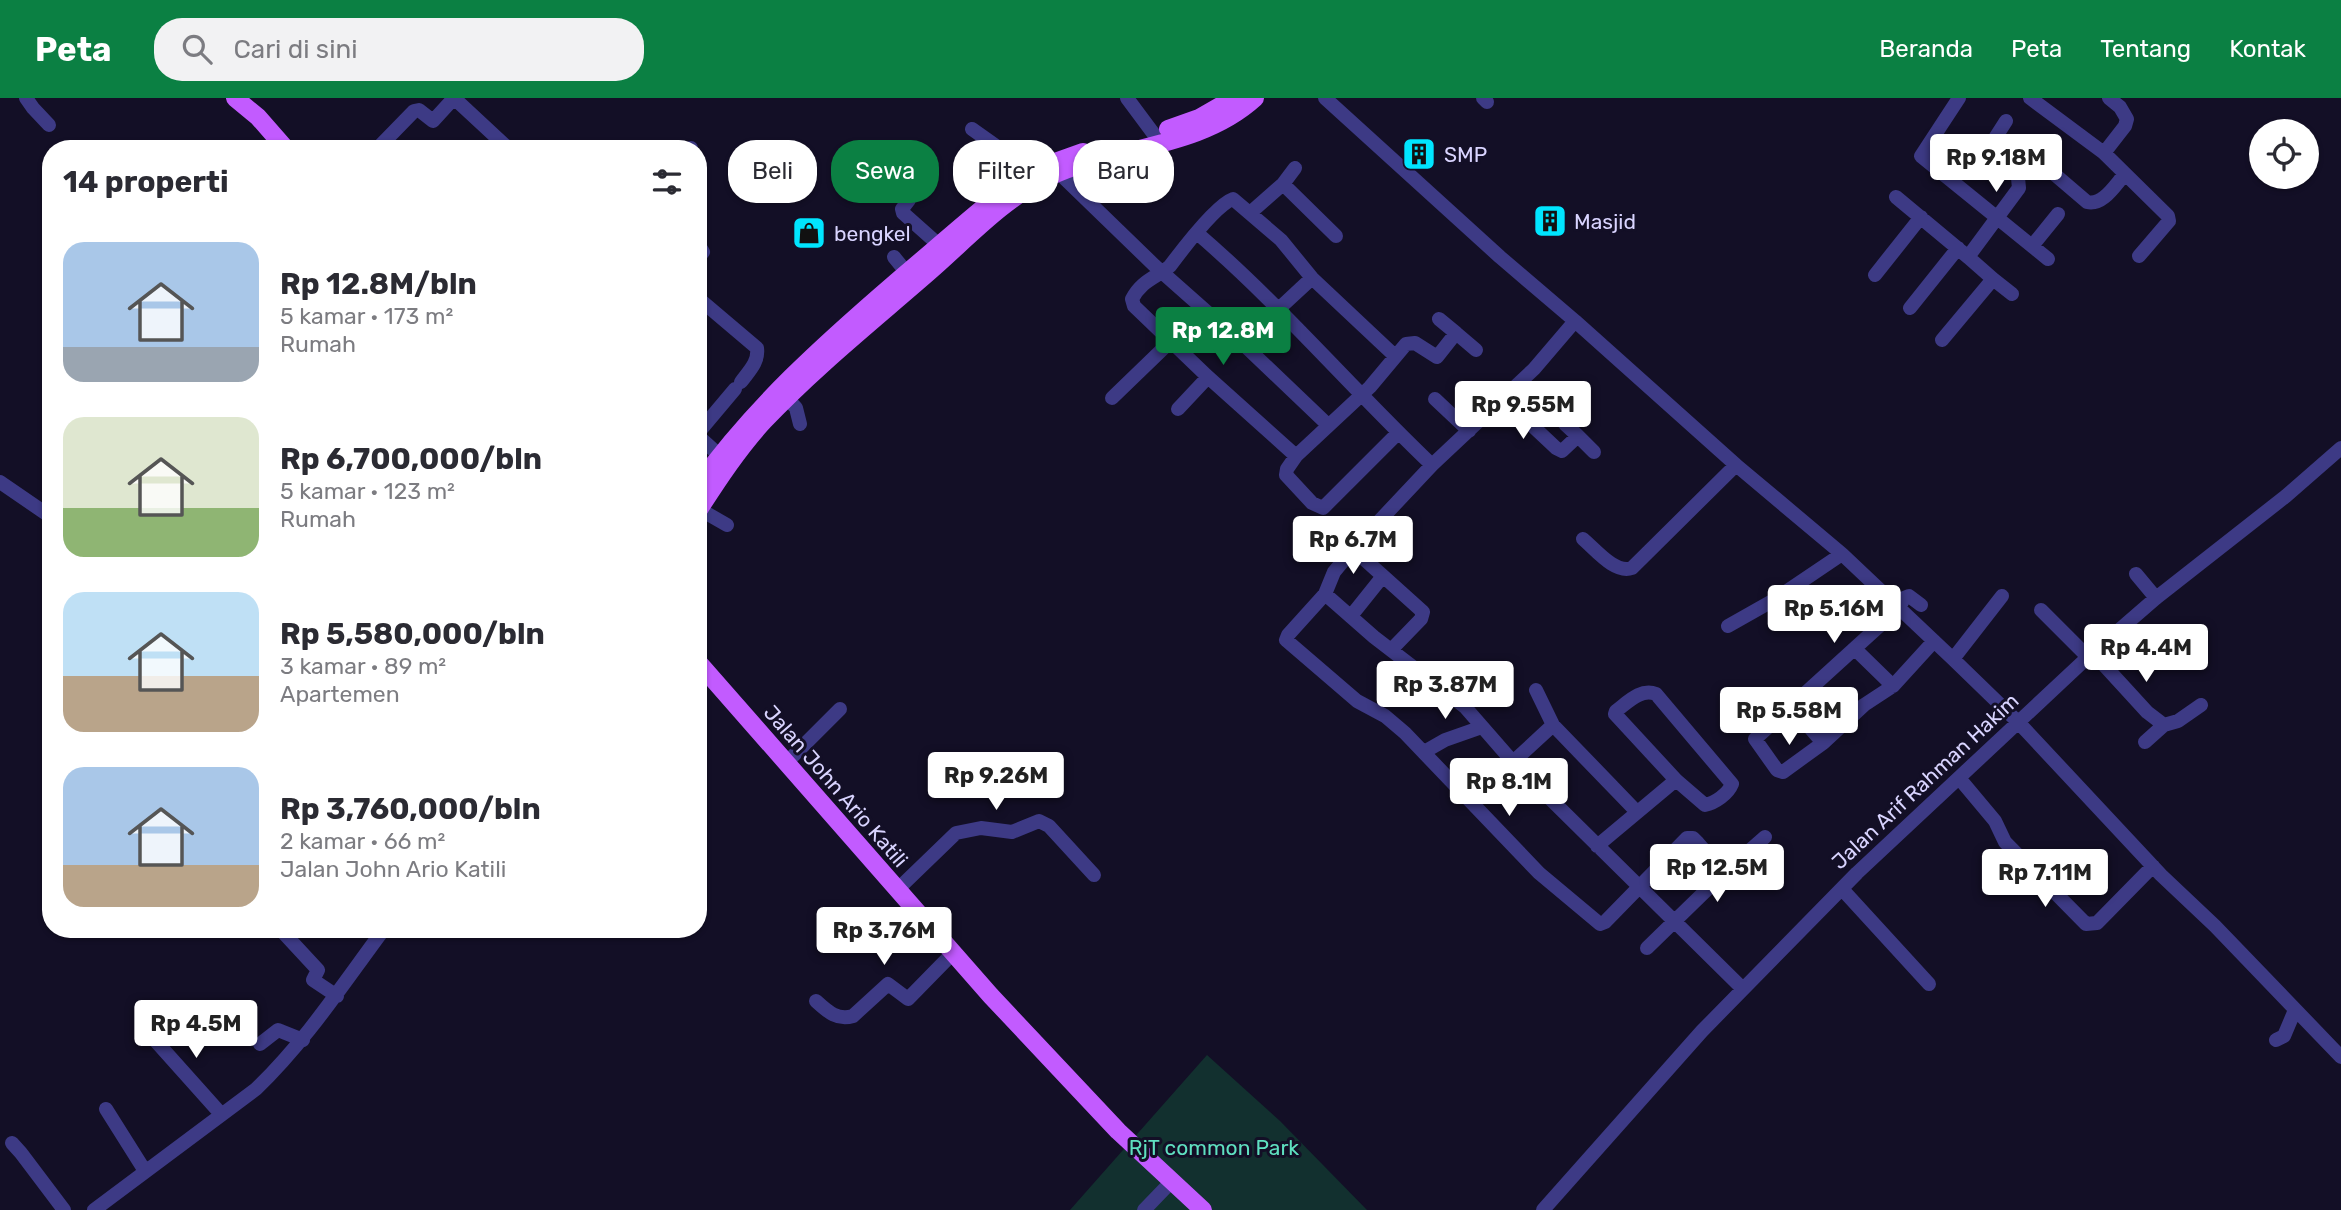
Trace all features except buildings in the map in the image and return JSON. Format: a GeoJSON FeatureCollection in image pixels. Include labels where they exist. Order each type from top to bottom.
{"type":"FeatureCollection","features":[{"type":"Feature","properties":{"kind":"main road"},"geometry":{"type":"LineString","coordinates":[[235,98],[258,117],[278,140]]}},
{"type":"Feature","properties":{"kind":"main road"},"geometry":{"type":"LineString","coordinates":[[1059,159],[1199,118],[1232,98]]}},
{"type":"Feature","properties":{"kind":"main road"},"geometry":{"type":"LineString","coordinates":[[1059,173],[1078,164],[1201,130],[1242,110],[1255,98]]}},
{"type":"Feature","properties":{"kind":"main road"},"geometry":{"type":"LineString","coordinates":[[707,472],[775,392],[838,332],[991,203]]}},
{"type":"Feature","properties":{"kind":"main road"},"geometry":{"type":"LineString","coordinates":[[707,498],[740,450],[787,398],[1008,203]]}},
{"type":"Feature","properties":{"kind":"main road","name":"Jalan John Ario Katili"},"geometry":{"type":"LineString","coordinates":[[707,672],[953,953],[1118,1131],[1203,1210]]}},
{"type":"Feature","properties":{"kind":"street"},"geometry":{"type":"LineString","coordinates":[[26,98],[49,125]]}},
{"type":"Feature","properties":{"kind":"street"},"geometry":{"type":"LineString","coordinates":[[386,140],[414,111],[419,110],[433,121],[454,98],[499,140]]}},
{"type":"Feature","properties":{"kind":"street"},"geometry":{"type":"LineString","coordinates":[[1127,98],[1153,133]]}},
{"type":"Feature","properties":{"kind":"street"},"geometry":{"type":"LineString","coordinates":[[1325,98],[1505,262],[1736,465],[1842,554],[2018,722],[2153,866],[2341,1057]]}},
{"type":"Feature","properties":{"kind":"street"},"geometry":{"type":"LineString","coordinates":[[1959,98],[1921,156],[2048,259]]}},
{"type":"Feature","properties":{"kind":"street"},"geometry":{"type":"LineString","coordinates":[[2030,98],[2104,153],[2169,218],[2139,256]]}},
{"type":"Feature","properties":{"kind":"street"},"geometry":{"type":"LineString","coordinates":[[2104,153],[2125,126],[2127,119],[2120,107],[2109,98]]}},
{"type":"Feature","properties":{"kind":"street"},"geometry":{"type":"LineString","coordinates":[[2006,121],[1990,146],[2009,159]]}},
{"type":"Feature","properties":{"kind":"street"},"geometry":{"type":"LineString","coordinates":[[972,129],[988,140]]}},
{"type":"Feature","properties":{"kind":"street"},"geometry":{"type":"LineString","coordinates":[[1910,308],[1997,218],[2019,188],[2018,178],[2009,165],[2009,159],[2020,148],[2025,149],[2092,204],[2101,201],[2125,174]]}},
{"type":"Feature","properties":{"kind":"street"},"geometry":{"type":"LineString","coordinates":[[1250,213],[1283,184],[1296,168]]}},
{"type":"Feature","properties":{"kind":"street"},"geometry":{"type":"LineString","coordinates":[[1059,173],[1328,425]]}},
{"type":"Feature","properties":{"kind":"street"},"geometry":{"type":"LineString","coordinates":[[1283,184],[1336,236]]}},
{"type":"Feature","properties":{"kind":"street"},"geometry":{"type":"LineString","coordinates":[[1896,197],[2012,294]]}},
{"type":"Feature","properties":{"kind":"street"},"geometry":{"type":"LineString","coordinates":[[1296,456],[1134,306],[1132,299],[1159,269],[1184,248],[1231,199],[1281,240],[1312,278],[1395,356]]}},
{"type":"Feature","properties":{"kind":"street"},"geometry":{"type":"LineString","coordinates":[[907,203],[902,209],[903,213],[939,245]]}},
{"type":"Feature","properties":{"kind":"street"},"geometry":{"type":"LineString","coordinates":[[2032,246],[2058,214]]}},
{"type":"Feature","properties":{"kind":"street"},"geometry":{"type":"LineString","coordinates":[[1875,275],[1921,217]]}},
{"type":"Feature","properties":{"kind":"street"},"geometry":{"type":"LineString","coordinates":[[1197,233],[1278,309],[1432,465]]}},
{"type":"Feature","properties":{"kind":"street"},"geometry":{"type":"LineString","coordinates":[[894,257],[907,273]]}},
{"type":"Feature","properties":{"kind":"street"},"geometry":{"type":"LineString","coordinates":[[1242,343],[1312,278]]}},
{"type":"Feature","properties":{"kind":"street"},"geometry":{"type":"LineString","coordinates":[[1942,340],[1993,279]]}},
{"type":"Feature","properties":{"kind":"street"},"geometry":{"type":"LineString","coordinates":[[707,306],[757,348],[758,355],[754,365],[707,424]]}},
{"type":"Feature","properties":{"kind":"street"},"geometry":{"type":"LineString","coordinates":[[1439,319],[1476,349]]}},
{"type":"Feature","properties":{"kind":"street"},"geometry":{"type":"LineString","coordinates":[[1575,321],[1534,369],[1432,465],[1353,549],[1334,572],[1325,594],[1287,635],[1286,640],[1357,701],[1385,716],[1424,752],[1539,873],[1597,923],[1605,922],[1683,841],[1690,837],[1724,873]]}},
{"type":"Feature","properties":{"kind":"street"},"geometry":{"type":"LineString","coordinates":[[1398,433],[1323,508],[1312,503],[1287,478],[1287,469],[1296,456],[1387,369],[1406,344],[1411,342],[1420,345],[1433,356],[1440,356],[1456,333]]}},
{"type":"Feature","properties":{"kind":"street"},"geometry":{"type":"LineString","coordinates":[[1112,398],[1171,341]]}},
{"type":"Feature","properties":{"kind":"street"},"geometry":{"type":"LineString","coordinates":[[1178,409],[1208,377]]}},
{"type":"Feature","properties":{"kind":"street"},"geometry":{"type":"LineString","coordinates":[[787,398],[796,408],[800,424]]}},
{"type":"Feature","properties":{"kind":"street"},"geometry":{"type":"LineString","coordinates":[[1503,398],[1559,450],[1564,449],[1578,436]]}},
{"type":"Feature","properties":{"kind":"street"},"geometry":{"type":"LineString","coordinates":[[1435,399],[1469,430]]}},
{"type":"Feature","properties":{"kind":"street"},"geometry":{"type":"LineString","coordinates":[[1565,424],[1594,452]]}},
{"type":"Feature","properties":{"kind":"street"},"geometry":{"type":"LineString","coordinates":[[707,444],[719,455]]}},
{"type":"Feature","properties":{"kind":"street","name":"Jalan Arif Rahman Hakim"},"geometry":{"type":"LineString","coordinates":[[1544,1210],[1702,1031],[1842,889],[2090,655],[2341,448]]}},
{"type":"Feature","properties":{"kind":"street"},"geometry":{"type":"LineString","coordinates":[[1583,539],[1617,568],[1632,568],[1736,465]]}},
{"type":"Feature","properties":{"kind":"street"},"geometry":{"type":"LineString","coordinates":[[0,482],[42,511]]}},
{"type":"Feature","properties":{"kind":"street"},"geometry":{"type":"LineString","coordinates":[[707,515],[727,526]]}},
{"type":"Feature","properties":{"kind":"street"},"geometry":{"type":"LineString","coordinates":[[1353,549],[1423,612],[1421,619],[1391,650]]}},
{"type":"Feature","properties":{"kind":"street"},"geometry":{"type":"LineString","coordinates":[[1728,626],[1774,600],[1842,554]]}},
{"type":"Feature","properties":{"kind":"street"},"geometry":{"type":"LineString","coordinates":[[2136,575],[2156,598]]}},
{"type":"Feature","properties":{"kind":"street"},"geometry":{"type":"LineString","coordinates":[[1351,616],[1383,576]]}},
{"type":"Feature","properties":{"kind":"street"},"geometry":{"type":"LineString","coordinates":[[1325,594],[1391,650],[1465,707],[1513,762],[1743,989]]}},
{"type":"Feature","properties":{"kind":"street"},"geometry":{"type":"LineString","coordinates":[[1921,605],[1909,596],[1904,598],[1899,608],[1755,739],[1777,770],[1788,770],[1823,743],[1864,705],[1893,686],[1934,641]]}},
{"type":"Feature","properties":{"kind":"street"},"geometry":{"type":"LineString","coordinates":[[1953,659],[2002,596]]}},
{"type":"Feature","properties":{"kind":"street"},"geometry":{"type":"LineString","coordinates":[[2041,610],[2147,712],[2164,725]]}},
{"type":"Feature","properties":{"kind":"street"},"geometry":{"type":"LineString","coordinates":[[1855,649],[1893,686]]}},
{"type":"Feature","properties":{"kind":"street"},"geometry":{"type":"LineString","coordinates":[[1536,690],[1553,725],[1637,812]]}},
{"type":"Feature","properties":{"kind":"street"},"geometry":{"type":"LineString","coordinates":[[1651,691],[1656,694],[1732,784],[1722,796],[1706,805],[1676,780],[1615,715],[1616,711],[1642,693],[1651,691]]}},
{"type":"Feature","properties":{"kind":"street"},"geometry":{"type":"LineString","coordinates":[[2145,742],[2164,725],[2178,721],[2201,705]]}},
{"type":"Feature","properties":{"kind":"street"},"geometry":{"type":"LineString","coordinates":[[1791,706],[1823,743]]}},
{"type":"Feature","properties":{"kind":"street"},"geometry":{"type":"LineString","coordinates":[[786,763],[840,709]]}},
{"type":"Feature","properties":{"kind":"street"},"geometry":{"type":"LineString","coordinates":[[1513,762],[1553,725]]}},
{"type":"Feature","properties":{"kind":"street"},"geometry":{"type":"LineString","coordinates":[[1424,752],[1444,740],[1482,727]]}},
{"type":"Feature","properties":{"kind":"street"},"geometry":{"type":"LineString","coordinates":[[1959,778],[1995,821],[2005,842],[2086,924],[2097,923],[2153,866]]}},
{"type":"Feature","properties":{"kind":"street"},"geometry":{"type":"LineString","coordinates":[[1597,846],[1676,780]]}},
{"type":"Feature","properties":{"kind":"street"},"geometry":{"type":"LineString","coordinates":[[897,890],[956,833],[981,828],[1012,832],[1039,821],[1049,826],[1094,875]]}},
{"type":"Feature","properties":{"kind":"street"},"geometry":{"type":"LineString","coordinates":[[1647,948],[1765,837]]}},
{"type":"Feature","properties":{"kind":"street"},"geometry":{"type":"LineString","coordinates":[[1842,889],[1929,984]]}},
{"type":"Feature","properties":{"kind":"street"},"geometry":{"type":"LineString","coordinates":[[288,938],[318,970],[313,980],[337,996]]}},
{"type":"Feature","properties":{"kind":"street"},"geometry":{"type":"LineString","coordinates":[[94,1210],[256,1089],[303,1040],[378,938]]}},
{"type":"Feature","properties":{"kind":"street"},"geometry":{"type":"LineString","coordinates":[[816,1001],[830,1014],[846,1018],[853,1016],[888,984],[908,999],[953,953]]}},
{"type":"Feature","properties":{"kind":"street"},"geometry":{"type":"LineString","coordinates":[[2276,1040],[2284,1036],[2295,1010]]}},
{"type":"Feature","properties":{"kind":"street"},"geometry":{"type":"LineString","coordinates":[[145,1029],[221,1114]]}},
{"type":"Feature","properties":{"kind":"street"},"geometry":{"type":"LineString","coordinates":[[260,1044],[278,1030],[303,1040]]}},
{"type":"Feature","properties":{"kind":"street"},"geometry":{"type":"LineString","coordinates":[[106,1109],[145,1171]]}},
{"type":"Feature","properties":{"kind":"street"},"geometry":{"type":"LineString","coordinates":[[12,1143],[64,1210]]}},
{"type":"Feature","properties":{"kind":"street"},"geometry":{"type":"LineString","coordinates":[[1144,1210],[1172,1181]]}},
{"type":"Feature","properties":{"kind":"green space","name":"RjT common Park"},"geometry":{"type":"Polygon","coordinates":[[[1207,1055],[1280,1121],[1367,1210],[1070,1210],[1207,1055]]]}},
{"type":"Feature","properties":{"kind":"place","name":"SMP"},"geometry":{"type":"Point","coordinates":[1419,154]}},
{"type":"Feature","properties":{"kind":"place","name":"Masjid"},"geometry":{"type":"Point","coordinates":[1550,221]}},
{"type":"Feature","properties":{"kind":"place","name":"bengkel"},"geometry":{"type":"Point","coordinates":[809,233]}}]}
